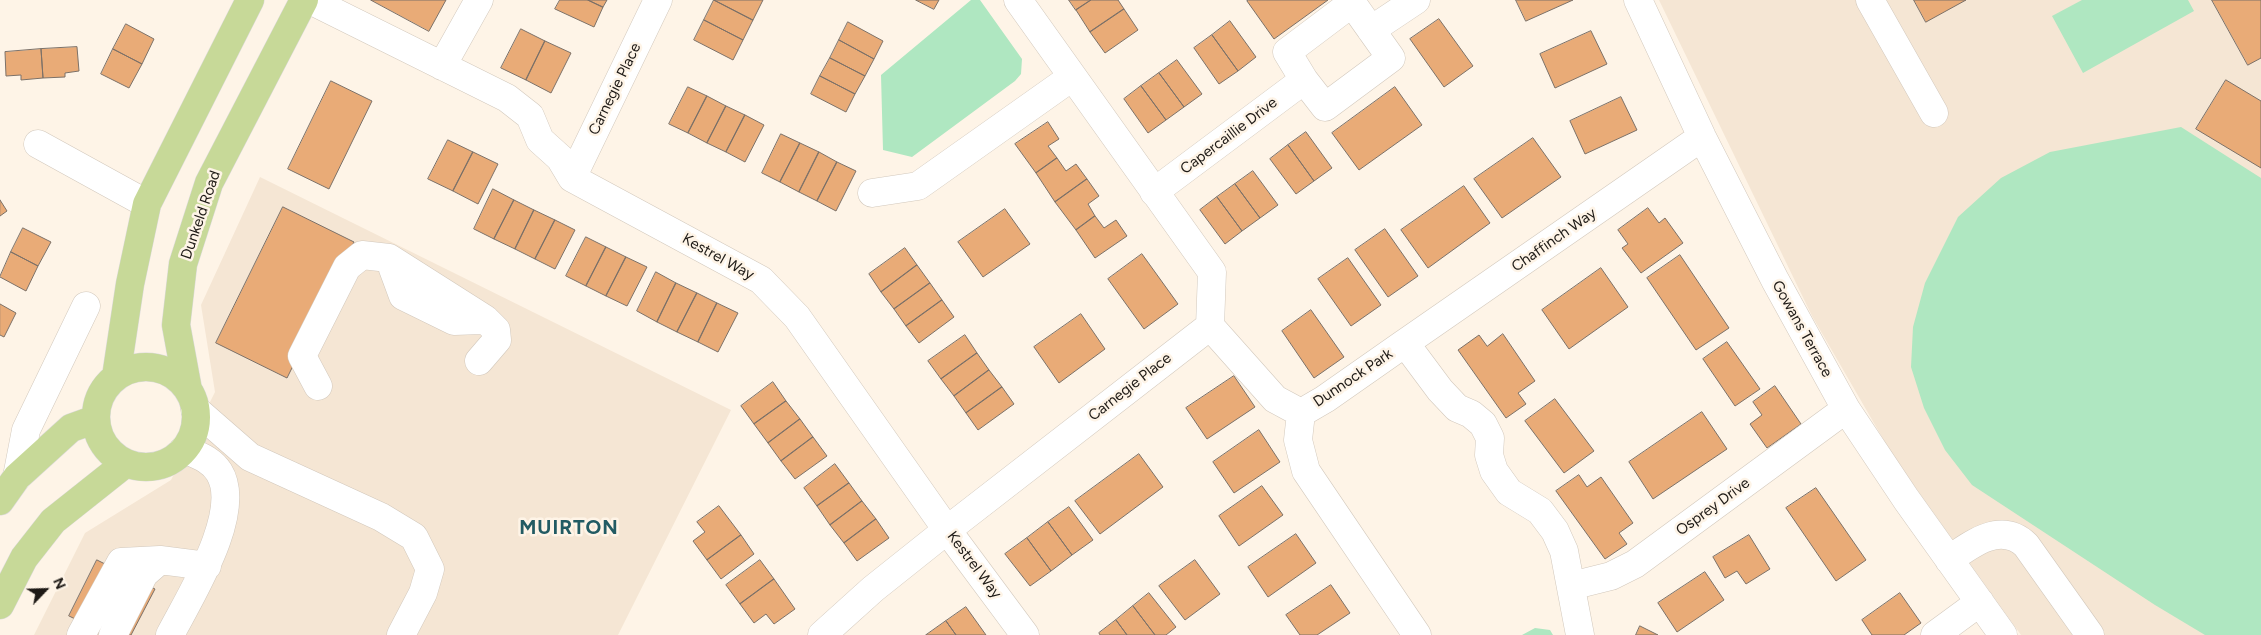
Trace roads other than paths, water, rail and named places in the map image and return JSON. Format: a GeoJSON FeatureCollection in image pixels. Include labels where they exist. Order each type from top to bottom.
{"type":"FeatureCollection","features":[{"type":"Feature","properties":{"kind":"main road"},"geometry":{"type":"LineString","coordinates":[[116,377],[130,284],[147,204],[250,0]]}},
{"type":"Feature","properties":{"kind":"main road","name":"Dunkeld Road"},"geometry":{"type":"LineString","coordinates":[[191,399],[176,325],[183,264],[209,182],[304,0]]}},
{"type":"Feature","properties":{"kind":"main road"},"geometry":{"type":"LineString","coordinates":[[146,367],[162,370],[176,378],[191,399],[195,423],[192,437],[184,449],[172,460],[157,466],[141,467],[126,463],[114,456],[105,446],[98,433],[96,419],[98,403],[105,389],[116,377],[138,368],[146,367]]}},
{"type":"Feature","properties":{"kind":"main road"},"geometry":{"type":"LineString","coordinates":[[0,502],[18,476],[71,428],[96,419]]}},
{"type":"Feature","properties":{"kind":"main road"},"geometry":{"type":"LineString","coordinates":[[0,605],[24,558],[53,521],[126,463]]}},
{"type":"Feature","properties":{"kind":"street","name":"Kestrel Way"},"geometry":{"type":"LineString","coordinates":[[310,0],[507,98],[530,116],[540,140],[560,158],[572,178],[761,280],[797,317],[947,530],[1025,635]]}},
{"type":"Feature","properties":{"kind":"street"},"geometry":{"type":"LineString","coordinates":[[442,66],[479,0]]}},
{"type":"Feature","properties":{"kind":"street","name":"Carnegie Place"},"geometry":{"type":"LineString","coordinates":[[572,178],[658,0]]}},
{"type":"Feature","properties":{"kind":"street"},"geometry":{"type":"LineString","coordinates":[[1018,0],[1212,272],[1210,326]]}},
{"type":"Feature","properties":{"kind":"street"},"geometry":{"type":"LineString","coordinates":[[1371,30],[1416,0]]}},
{"type":"Feature","properties":{"kind":"street"},"geometry":{"type":"LineString","coordinates":[[1870,0],[1934,113]]}},
{"type":"Feature","properties":{"kind":"street"},"geometry":{"type":"LineString","coordinates":[[1352,3],[1391,58],[1325,107],[1304,80],[1287,52],[1352,3]]}},
{"type":"Feature","properties":{"kind":"street","name":"Gowans Terrace"},"geometry":{"type":"LineString","coordinates":[[1646,3],[1702,137],[1775,280],[1846,409],[1949,560],[2003,635]]}},
{"type":"Feature","properties":{"kind":"street"},"geometry":{"type":"LineString","coordinates":[[872,192],[918,186],[1072,76]]}},
{"type":"Feature","properties":{"kind":"street","name":"Capercaillie Drive"},"geometry":{"type":"LineString","coordinates":[[1154,192],[1304,80]]}},
{"type":"Feature","properties":{"kind":"street","name":"Chaffinch Way"},"geometry":{"type":"LineString","coordinates":[[1405,343],[1702,137]]}},
{"type":"Feature","properties":{"kind":"street"},"geometry":{"type":"LineString","coordinates":[[38,144],[147,204]]}},
{"type":"Feature","properties":{"kind":"street"},"geometry":{"type":"LineString","coordinates":[[318,386],[302,356],[347,267],[362,256],[388,258],[403,296],[454,321],[485,320],[496,330],[497,340],[479,361]]}},
{"type":"Feature","properties":{"kind":"street"},"geometry":{"type":"LineString","coordinates":[[18,476],[26,430],[86,306]]}},
{"type":"Feature","properties":{"kind":"street","name":"Carnegie Place"},"geometry":{"type":"LineString","coordinates":[[822,635],[873,589],[947,530],[1210,326]]}},
{"type":"Feature","properties":{"kind":"street","name":"Dunnock Park"},"geometry":{"type":"LineString","coordinates":[[1210,326],[1275,400],[1302,413]]}},
{"type":"Feature","properties":{"kind":"street","name":"Dunnock Park"},"geometry":{"type":"LineString","coordinates":[[1417,635],[1306,471],[1298,440],[1302,413],[1405,343],[1440,390],[1457,408],[1472,414],[1483,424],[1490,438],[1489,454],[1494,471],[1509,492],[1540,511],[1555,531],[1564,551],[1580,635]]}},
{"type":"Feature","properties":{"kind":"street"},"geometry":{"type":"LineString","coordinates":[[191,399],[250,457],[381,517],[414,536],[430,569],[423,593],[401,635]]}},
{"type":"Feature","properties":{"kind":"street","name":"Osprey Drive"},"geometry":{"type":"LineString","coordinates":[[1571,586],[1611,576],[1635,564],[1846,409]]}},
{"type":"Feature","properties":{"kind":"street"},"geometry":{"type":"LineString","coordinates":[[170,635],[210,558],[223,519],[225,492],[220,472],[208,460],[184,449]]}},
{"type":"Feature","properties":{"kind":"street"},"geometry":{"type":"LineString","coordinates":[[1949,560],[1979,540],[1994,534],[2018,538],[2026,545],[2090,635]]}},
{"type":"Feature","properties":{"kind":"street"},"geometry":{"type":"LineString","coordinates":[[81,635],[120,562],[210,558]]}},
{"type":"Feature","properties":{"kind":"street"},"geometry":{"type":"LineString","coordinates":[[113,635],[144,574],[160,560]]}},
{"type":"Feature","properties":{"kind":"street"},"geometry":{"type":"LineString","coordinates":[[1935,635],[1980,602]]}},
{"type":"Feature","properties":{"kind":"district","name":"MUIRTON"},"geometry":{"type":"Point","coordinates":[569,528]}}]}
